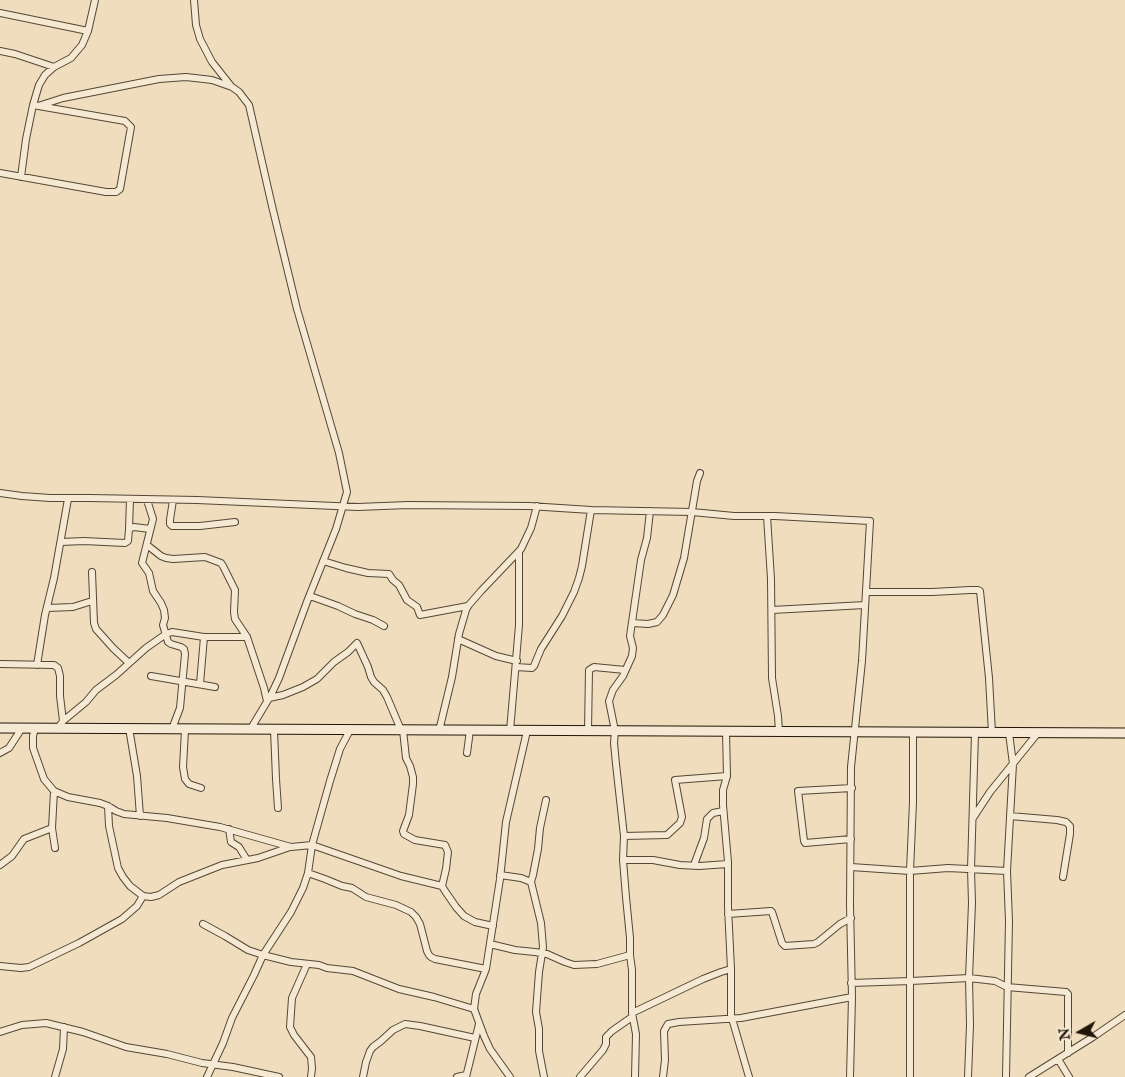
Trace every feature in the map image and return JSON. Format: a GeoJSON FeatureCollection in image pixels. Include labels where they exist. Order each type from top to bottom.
{"type":"FeatureCollection","features":[{"type":"Feature","properties":{"kind":"main road"},"geometry":{"type":"LineString","coordinates":[[0,728],[34,728],[60,724],[172,730],[1125,733]]}},
{"type":"Feature","properties":{"kind":"street"},"geometry":{"type":"LineString","coordinates":[[21,177],[26,138],[36,105],[39,85],[45,74],[71,58],[82,45],[88,31],[95,0]]}},
{"type":"Feature","properties":{"kind":"street"},"geometry":{"type":"LineString","coordinates":[[194,0],[196,25],[200,39],[212,62],[232,87],[248,102],[250,108],[297,309],[339,453],[347,492],[344,506],[324,561],[279,678],[250,730]]}},
{"type":"Feature","properties":{"kind":"street"},"geometry":{"type":"LineString","coordinates":[[0,13],[88,31]]}},
{"type":"Feature","properties":{"kind":"street"},"geometry":{"type":"LineString","coordinates":[[0,51],[54,67]]}},
{"type":"Feature","properties":{"kind":"street"},"geometry":{"type":"LineString","coordinates":[[36,105],[160,79],[205,78],[232,87]]}},
{"type":"Feature","properties":{"kind":"street"},"geometry":{"type":"LineString","coordinates":[[0,173],[106,192],[116,192],[120,189],[131,127],[125,121],[36,105]]}},
{"type":"Feature","properties":{"kind":"street"},"geometry":{"type":"LineString","coordinates":[[632,623],[655,623],[663,615],[673,595],[684,558],[697,480],[700,473]]}},
{"type":"Feature","properties":{"kind":"street"},"geometry":{"type":"LineString","coordinates":[[0,493],[32,497],[344,506],[537,506],[591,510],[692,512],[734,516],[870,521],[862,661],[851,760],[852,997],[850,1077]]}},
{"type":"Feature","properties":{"kind":"street"},"geometry":{"type":"LineString","coordinates":[[38,665],[68,498]]}},
{"type":"Feature","properties":{"kind":"street"},"geometry":{"type":"LineString","coordinates":[[61,542],[125,543],[128,541],[130,499]]}},
{"type":"Feature","properties":{"kind":"street"},"geometry":{"type":"LineString","coordinates":[[147,500],[153,519],[142,563],[151,580],[152,589],[165,613],[163,624],[169,643],[184,649],[180,708],[172,730]]}},
{"type":"Feature","properties":{"kind":"street"},"geometry":{"type":"LineString","coordinates":[[173,500],[170,520],[172,526],[235,522]]}},
{"type":"Feature","properties":{"kind":"street"},"geometry":{"type":"LineString","coordinates":[[439,730],[464,615],[468,606],[481,591],[522,549],[531,528],[537,506]]}},
{"type":"Feature","properties":{"kind":"street"},"geometry":{"type":"LineString","coordinates":[[458,639],[496,656],[532,668],[574,592],[582,566],[591,510]]}},
{"type":"Feature","properties":{"kind":"street"},"geometry":{"type":"LineString","coordinates":[[635,1077],[636,1034],[632,1015],[632,970],[623,860],[624,836],[614,743],[615,731],[609,698],[632,656],[633,648],[630,636],[650,512]]}},
{"type":"Feature","properties":{"kind":"street"},"geometry":{"type":"LineString","coordinates":[[767,516],[772,610],[772,678],[779,732]]}},
{"type":"Feature","properties":{"kind":"street"},"geometry":{"type":"LineString","coordinates":[[129,530],[134,527],[150,529]]}},
{"type":"Feature","properties":{"kind":"street"},"geometry":{"type":"LineString","coordinates":[[147,545],[166,558],[205,557],[221,563],[235,590],[235,618],[247,636],[268,700]]}},
{"type":"Feature","properties":{"kind":"street"},"geometry":{"type":"LineString","coordinates":[[510,731],[519,625],[519,552]]}},
{"type":"Feature","properties":{"kind":"street"},"geometry":{"type":"LineString","coordinates":[[324,561],[368,573],[388,574],[400,585],[409,602],[418,607],[420,615],[468,606]]}},
{"type":"Feature","properties":{"kind":"street"},"geometry":{"type":"LineString","coordinates":[[92,572],[92,601],[96,629],[129,663]]}},
{"type":"Feature","properties":{"kind":"street"},"geometry":{"type":"LineString","coordinates":[[867,592],[980,591],[992,733]]}},
{"type":"Feature","properties":{"kind":"street"},"geometry":{"type":"LineString","coordinates":[[310,596],[384,626]]}},
{"type":"Feature","properties":{"kind":"street"},"geometry":{"type":"LineString","coordinates":[[47,608],[73,607],[92,601]]}},
{"type":"Feature","properties":{"kind":"street"},"geometry":{"type":"LineString","coordinates":[[772,610],[865,605]]}},
{"type":"Feature","properties":{"kind":"street"},"geometry":{"type":"LineString","coordinates":[[60,724],[96,690],[146,648],[166,634],[176,632],[204,637],[247,636]]}},
{"type":"Feature","properties":{"kind":"street"},"geometry":{"type":"LineString","coordinates":[[200,684],[204,637]]}},
{"type":"Feature","properties":{"kind":"street"},"geometry":{"type":"LineString","coordinates":[[268,700],[283,695],[317,678],[357,643],[371,678],[388,697],[402,730],[406,758],[413,777],[413,792],[404,833],[407,837],[415,840],[445,846],[448,852],[442,886]]}},
{"type":"Feature","properties":{"kind":"street"},"geometry":{"type":"LineString","coordinates":[[0,664],[54,666],[58,668],[60,676],[60,724]]}},
{"type":"Feature","properties":{"kind":"street"},"geometry":{"type":"LineString","coordinates":[[588,731],[589,670],[594,667],[625,670]]}},
{"type":"Feature","properties":{"kind":"street"},"geometry":{"type":"LineString","coordinates":[[151,676],[215,687]]}},
{"type":"Feature","properties":{"kind":"street"},"geometry":{"type":"LineString","coordinates":[[0,753],[9,748],[22,728]]}},
{"type":"Feature","properties":{"kind":"street"},"geometry":{"type":"LineString","coordinates":[[34,728],[33,748],[36,760],[44,779],[54,791],[68,797],[108,806],[124,814],[183,820],[229,829],[291,847]]}},
{"type":"Feature","properties":{"kind":"street"},"geometry":{"type":"LineString","coordinates":[[129,728],[137,776],[140,816]]}},
{"type":"Feature","properties":{"kind":"street"},"geometry":{"type":"LineString","coordinates":[[185,730],[183,766],[185,779],[189,784],[201,788]]}},
{"type":"Feature","properties":{"kind":"street"},"geometry":{"type":"LineString","coordinates":[[274,730],[278,808]]}},
{"type":"Feature","properties":{"kind":"street"},"geometry":{"type":"LineString","coordinates":[[207,1077],[232,1018],[247,991],[263,955],[304,888],[312,845],[340,749],[350,730]]}},
{"type":"Feature","properties":{"kind":"street"},"geometry":{"type":"LineString","coordinates":[[467,753],[470,730]]}},
{"type":"Feature","properties":{"kind":"street"},"geometry":{"type":"LineString","coordinates":[[510,1077],[490,1049],[474,1009],[476,994],[486,969],[506,822],[527,731]]}},
{"type":"Feature","properties":{"kind":"street"},"geometry":{"type":"LineString","coordinates":[[726,732],[727,776],[723,790],[723,811],[728,864],[728,914],[732,970],[731,1007],[732,1018],[749,1077]]}},
{"type":"Feature","properties":{"kind":"street"},"geometry":{"type":"LineString","coordinates":[[910,1077],[910,871],[913,733]]}},
{"type":"Feature","properties":{"kind":"street"},"geometry":{"type":"LineString","coordinates":[[968,1077],[975,733]]}},
{"type":"Feature","properties":{"kind":"street"},"geometry":{"type":"LineString","coordinates":[[1006,1077],[1009,921],[1007,871],[1013,764],[1009,733]]}},
{"type":"Feature","properties":{"kind":"street"},"geometry":{"type":"LineString","coordinates":[[973,819],[990,792],[1037,734]]}},
{"type":"Feature","properties":{"kind":"street"},"geometry":{"type":"LineString","coordinates":[[624,836],[667,834],[680,823],[682,817],[675,780],[727,776]]}},
{"type":"Feature","properties":{"kind":"street"},"geometry":{"type":"LineString","coordinates":[[851,839],[806,843],[804,841],[798,791],[852,788]]}},
{"type":"Feature","properties":{"kind":"street"},"geometry":{"type":"LineString","coordinates":[[54,791],[52,828],[55,848]]}},
{"type":"Feature","properties":{"kind":"street"},"geometry":{"type":"LineString","coordinates":[[544,1077],[540,1052],[540,1029],[536,1012],[536,994],[543,947],[541,923],[530,882],[538,849],[546,800]]}},
{"type":"Feature","properties":{"kind":"street"},"geometry":{"type":"LineString","coordinates":[[108,806],[109,826],[118,868],[130,886],[143,896],[159,895],[179,882],[227,863],[264,856],[291,847],[312,845],[401,876],[442,886],[464,916],[475,922],[493,926]]}},
{"type":"Feature","properties":{"kind":"street"},"geometry":{"type":"LineString","coordinates":[[694,866],[704,838],[707,819],[710,814],[723,811]]}},
{"type":"Feature","properties":{"kind":"street"},"geometry":{"type":"LineString","coordinates":[[1010,816],[1057,820],[1066,822],[1070,826],[1063,877]]}},
{"type":"Feature","properties":{"kind":"street"},"geometry":{"type":"LineString","coordinates":[[0,866],[12,856],[24,839],[52,828]]}},
{"type":"Feature","properties":{"kind":"street"},"geometry":{"type":"LineString","coordinates":[[229,829],[230,840],[239,846],[247,860]]}},
{"type":"Feature","properties":{"kind":"street"},"geometry":{"type":"LineString","coordinates":[[623,860],[653,860],[694,866],[728,864]]}},
{"type":"Feature","properties":{"kind":"street"},"geometry":{"type":"LineString","coordinates":[[851,867],[910,871],[948,868],[1007,871]]}},
{"type":"Feature","properties":{"kind":"street"},"geometry":{"type":"LineString","coordinates":[[308,873],[352,888],[366,897],[396,905],[411,912],[416,917],[429,956],[434,959],[486,969]]}},
{"type":"Feature","properties":{"kind":"street"},"geometry":{"type":"LineString","coordinates":[[500,874],[521,878],[530,882]]}},
{"type":"Feature","properties":{"kind":"street"},"geometry":{"type":"LineString","coordinates":[[0,966],[29,967],[85,940],[122,919],[137,906],[143,896]]}},
{"type":"Feature","properties":{"kind":"street"},"geometry":{"type":"LineString","coordinates":[[728,914],[771,911],[782,943],[785,946],[814,944],[851,918]]}},
{"type":"Feature","properties":{"kind":"street"},"geometry":{"type":"LineString","coordinates":[[203,924],[248,950],[263,955],[291,962],[353,971],[399,989],[474,1009]]}},
{"type":"Feature","properties":{"kind":"street"},"geometry":{"type":"LineString","coordinates":[[490,944],[515,950],[541,952],[574,965],[597,964],[630,955]]}},
{"type":"Feature","properties":{"kind":"street"},"geometry":{"type":"LineString","coordinates":[[307,964],[292,998],[290,1027],[311,1057],[311,1077]]}},
{"type":"Feature","properties":{"kind":"street"},"geometry":{"type":"LineString","coordinates":[[580,1077],[603,1050],[606,1044],[606,1037],[632,1015],[703,979],[732,970]]}},
{"type":"Feature","properties":{"kind":"street"},"geometry":{"type":"LineString","coordinates":[[995,981],[1008,973]]}},
{"type":"Feature","properties":{"kind":"street"},"geometry":{"type":"LineString","coordinates":[[852,983],[969,978],[995,981],[1007,987],[1064,992],[1068,994],[1068,1053]]}},
{"type":"Feature","properties":{"kind":"street"},"geometry":{"type":"LineString","coordinates":[[662,1077],[665,1060],[664,1031],[668,1024],[759,1015],[852,997]]}},
{"type":"Feature","properties":{"kind":"street"},"geometry":{"type":"LineString","coordinates":[[1030,1077],[1125,1015]]}},
{"type":"Feature","properties":{"kind":"street"},"geometry":{"type":"LineString","coordinates":[[0,1032],[22,1025],[46,1023],[126,1047],[278,1077]]}},
{"type":"Feature","properties":{"kind":"street"},"geometry":{"type":"LineString","coordinates":[[457,1077],[466,1076],[479,1023]]}},
{"type":"Feature","properties":{"kind":"street"},"geometry":{"type":"LineString","coordinates":[[363,1077],[366,1062],[373,1047],[393,1030],[405,1024],[475,1038]]}},
{"type":"Feature","properties":{"kind":"street"},"geometry":{"type":"LineString","coordinates":[[55,1077],[63,1049],[64,1027]]}},
{"type":"Feature","properties":{"kind":"street"},"geometry":{"type":"LineString","coordinates":[[1058,1059],[1070,1077]]}}]}
